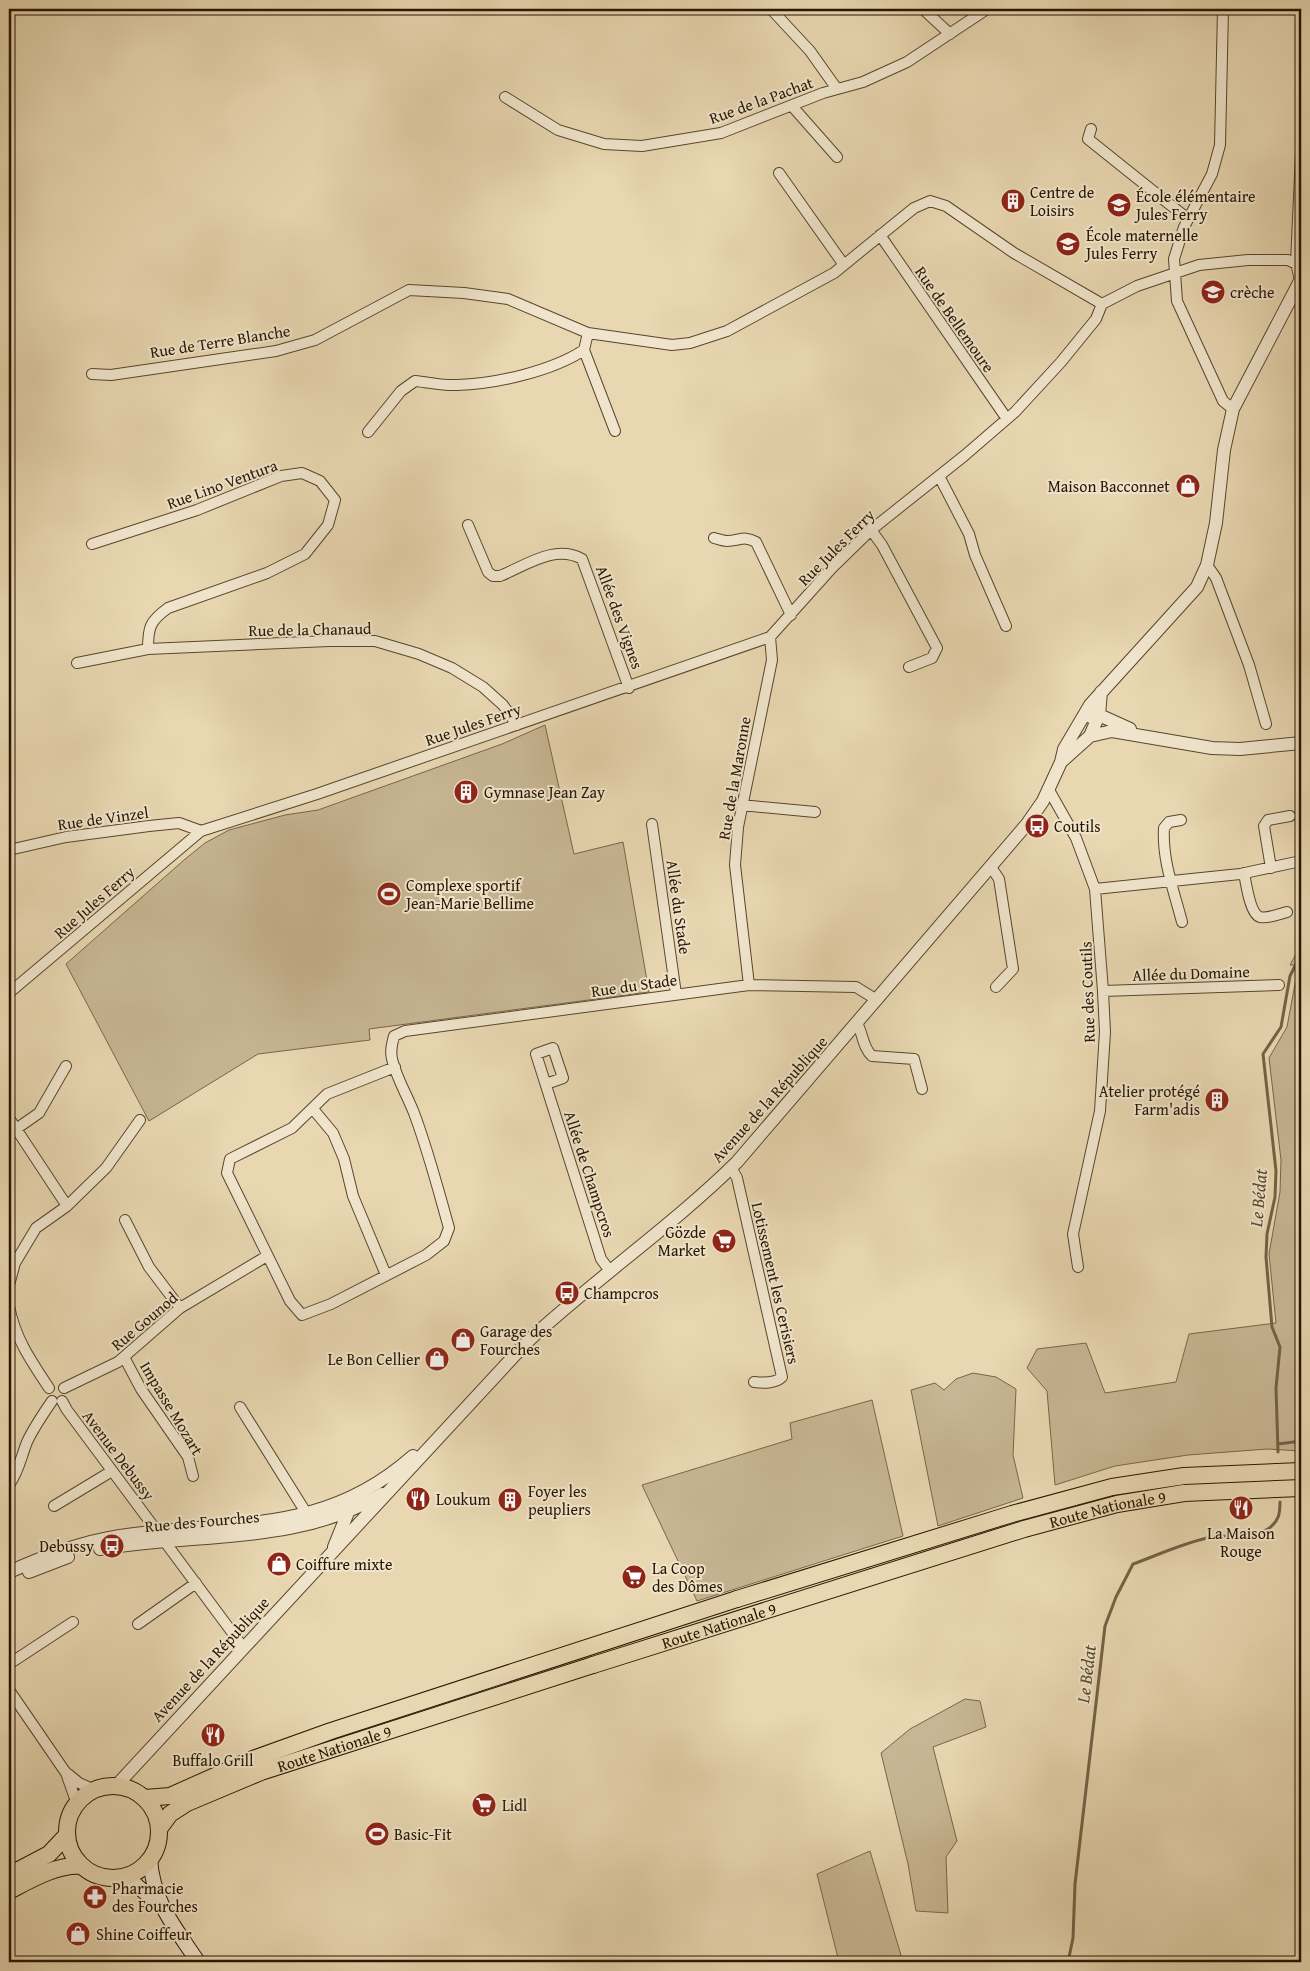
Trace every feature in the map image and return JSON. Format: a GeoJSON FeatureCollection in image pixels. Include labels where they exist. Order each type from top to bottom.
{"type":"FeatureCollection","features":[{"type":"Feature","properties":{"kind":"main road","name":"Route Nationale 9"},"geometry":{"type":"LineString","coordinates":[[145,1798],[170,1796],[223,1771],[331,1731],[737,1599],[1084,1493],[1150,1480],[1193,1475],[1301,1471]]}},
{"type":"Feature","properties":{"kind":"main road","name":"Route Nationale 9"},"geometry":{"type":"LineString","coordinates":[[159,1829],[170,1814],[187,1803],[261,1772],[1006,1535],[1118,1504],[1184,1493],[1301,1488]]}},
{"type":"Feature","properties":{"kind":"main road"},"geometry":{"type":"LineString","coordinates":[[9,1891],[55,1870],[72,1865],[82,1866],[100,1876],[119,1876],[138,1870],[150,1859],[158,1840],[159,1829],[156,1817],[145,1798],[130,1790],[116,1786],[95,1790],[77,1804],[70,1816],[67,1835],[72,1853],[82,1866]]}},
{"type":"Feature","properties":{"kind":"main road"},"geometry":{"type":"LineString","coordinates":[[9,1875],[49,1854],[67,1835]]}},
{"type":"Feature","properties":{"kind":"main road"},"geometry":{"type":"LineString","coordinates":[[150,1859],[154,1890],[164,1910],[198,1962]]}},
{"type":"Feature","properties":{"kind":"main road"},"geometry":{"type":"LineString","coordinates":[[119,1876],[135,1884],[164,1910]]}},
{"type":"Feature","properties":{"kind":"street"},"geometry":{"type":"LineString","coordinates":[[771,9],[810,51],[837,89]]}},
{"type":"Feature","properties":{"kind":"street"},"geometry":{"type":"LineString","coordinates":[[922,9],[950,34]]}},
{"type":"Feature","properties":{"kind":"street","name":"Rue de la Pachat"},"geometry":{"type":"LineString","coordinates":[[505,96],[558,130],[604,144],[642,146],[721,133],[837,89],[863,82],[907,62],[987,9]]}},
{"type":"Feature","properties":{"kind":"street"},"geometry":{"type":"LineString","coordinates":[[1223,9],[1220,145],[1212,174],[1177,242],[1174,272],[1178,301],[1222,401],[1233,409]]}},
{"type":"Feature","properties":{"kind":"street"},"geometry":{"type":"LineString","coordinates":[[792,106],[837,157]]}},
{"type":"Feature","properties":{"kind":"street"},"geometry":{"type":"LineString","coordinates":[[1091,129],[1088,138],[1188,219]]}},
{"type":"Feature","properties":{"kind":"street"},"geometry":{"type":"LineString","coordinates":[[1301,153],[1299,265],[1301,280]]}},
{"type":"Feature","properties":{"kind":"street"},"geometry":{"type":"LineString","coordinates":[[779,173],[844,265]]}},
{"type":"Feature","properties":{"kind":"street","name":"Rue de Terre Blanche"},"geometry":{"type":"LineString","coordinates":[[92,374],[111,375],[276,351],[315,340],[409,290],[464,292],[508,299],[588,333],[672,345],[690,342],[727,330],[803,290],[844,265],[914,208],[923,203],[936,202],[946,206],[1014,253],[1102,304]]}},
{"type":"Feature","properties":{"kind":"street","name":"Rue de Bellemoure"},"geometry":{"type":"LineString","coordinates":[[880,235],[1007,419]]}},
{"type":"Feature","properties":{"kind":"street"},"geometry":{"type":"LineString","coordinates":[[1102,304],[1137,286],[1198,265],[1248,260],[1288,260],[1299,265]]}},
{"type":"Feature","properties":{"kind":"street","name":"Avenue de la République"},"geometry":{"type":"LineString","coordinates":[[116,1786],[527,1342],[610,1271],[686,1210],[731,1167],[1027,824],[1049,790],[1061,762],[1064,749],[1073,731],[1102,690],[1197,587],[1206,565],[1216,523],[1224,450],[1233,409],[1301,280]]}},
{"type":"Feature","properties":{"kind":"street","name":"Rue Jules Ferry"},"geometry":{"type":"LineString","coordinates":[[9,993],[201,831],[317,794],[629,688],[770,637],[832,568],[871,530],[1007,419],[1061,362],[1096,319],[1102,304]]}},
{"type":"Feature","properties":{"kind":"street"},"geometry":{"type":"LineString","coordinates":[[588,333],[584,350],[615,431]]}},
{"type":"Feature","properties":{"kind":"street"},"geometry":{"type":"LineString","coordinates":[[368,432],[400,391],[415,381],[457,386],[503,380],[549,367],[584,350]]}},
{"type":"Feature","properties":{"kind":"street","name":"Rue Lino Ventura"},"geometry":{"type":"LineString","coordinates":[[92,544],[196,510],[281,476],[302,473],[320,481],[335,500],[328,525],[305,554],[267,573],[168,608],[158,615],[148,629],[148,649]]}},
{"type":"Feature","properties":{"kind":"street"},"geometry":{"type":"LineString","coordinates":[[939,476],[969,534],[975,555],[1006,626]]}},
{"type":"Feature","properties":{"kind":"street","name":"Allée des Vignes"},"geometry":{"type":"LineString","coordinates":[[468,525],[488,572],[493,576],[500,576],[555,553],[572,553],[582,559],[629,688]]}},
{"type":"Feature","properties":{"kind":"street"},"geometry":{"type":"LineString","coordinates":[[871,530],[882,545],[937,648],[932,658],[909,667]]}},
{"type":"Feature","properties":{"kind":"street"},"geometry":{"type":"LineString","coordinates":[[714,538],[728,541],[749,538],[756,542],[791,615]]}},
{"type":"Feature","properties":{"kind":"street"},"geometry":{"type":"LineString","coordinates":[[1206,565],[1216,578],[1250,665],[1266,724]]}},
{"type":"Feature","properties":{"kind":"street","name":"Rue de la Maronne"},"geometry":{"type":"LineString","coordinates":[[749,985],[735,865],[742,805],[772,660],[770,637]]}},
{"type":"Feature","properties":{"kind":"street","name":"Rue de la Chanaud"},"geometry":{"type":"LineString","coordinates":[[77,663],[148,649],[329,641],[375,641],[419,654],[452,668],[483,687],[503,705],[517,725]]}},
{"type":"Feature","properties":{"kind":"street","name":"Avenue de la République"},"geometry":{"type":"LineString","coordinates":[[1061,762],[1090,736],[1099,715],[1102,690]]}},
{"type":"Feature","properties":{"kind":"street"},"geometry":{"type":"LineString","coordinates":[[1081,721],[1099,715],[1139,734]]}},
{"type":"Feature","properties":{"kind":"street"},"geometry":{"type":"LineString","coordinates":[[1090,736],[1112,731],[1139,734],[1180,744],[1240,749],[1301,743]]}},
{"type":"Feature","properties":{"kind":"street","name":"Rue des Coutils"},"geometry":{"type":"LineString","coordinates":[[1049,790],[1076,838],[1095,889],[1104,991],[1106,1032],[1100,1111],[1073,1234],[1078,1267]]}},
{"type":"Feature","properties":{"kind":"street"},"geometry":{"type":"LineString","coordinates":[[742,805],[815,812]]}},
{"type":"Feature","properties":{"kind":"street"},"geometry":{"type":"LineString","coordinates":[[1271,868],[1264,826],[1268,820],[1290,816]]}},
{"type":"Feature","properties":{"kind":"street"},"geometry":{"type":"LineString","coordinates":[[1182,820],[1170,822],[1164,828],[1164,856],[1182,922]]}},
{"type":"Feature","properties":{"kind":"street","name":"Rue de Vinzel"},"geometry":{"type":"LineString","coordinates":[[9,850],[66,837],[149,826],[179,824],[201,831]]}},
{"type":"Feature","properties":{"kind":"street","name":"Allée du Stade"},"geometry":{"type":"LineString","coordinates":[[652,824],[676,994]]}},
{"type":"Feature","properties":{"kind":"street"},"geometry":{"type":"LineString","coordinates":[[1095,889],[1172,883],[1244,874],[1301,861]]}},
{"type":"Feature","properties":{"kind":"street"},"geometry":{"type":"LineString","coordinates":[[991,867],[1000,879],[1012,969],[996,987]]}},
{"type":"Feature","properties":{"kind":"street"},"geometry":{"type":"LineString","coordinates":[[1244,874],[1252,906],[1257,915],[1262,917],[1287,912]]}},
{"type":"Feature","properties":{"kind":"street","name":"Rue du Stade"},"geometry":{"type":"LineString","coordinates":[[395,1067],[390,1048],[394,1036],[405,1031],[749,985],[856,987],[877,1000]]}},
{"type":"Feature","properties":{"kind":"street","name":"Allée du Domaine"},"geometry":{"type":"LineString","coordinates":[[1104,991],[1280,985]]}},
{"type":"Feature","properties":{"kind":"street"},"geometry":{"type":"LineString","coordinates":[[857,1023],[862,1033],[865,1048],[872,1056],[914,1059],[917,1064],[922,1088]]}},
{"type":"Feature","properties":{"kind":"street"},"geometry":{"type":"LineString","coordinates":[[12,1128],[39,1113],[66,1066]]}},
{"type":"Feature","properties":{"kind":"street"},"geometry":{"type":"LineString","coordinates":[[395,1067],[414,1115],[450,1228],[444,1241],[426,1255],[331,1304],[302,1314],[290,1301],[227,1172],[230,1160],[292,1128],[313,1110],[327,1094],[395,1067]]}},
{"type":"Feature","properties":{"kind":"street","name":"Allée de Champcros"},"geometry":{"type":"LineString","coordinates":[[546,1084],[601,1259],[610,1271]]}},
{"type":"Feature","properties":{"kind":"street"},"geometry":{"type":"LineString","coordinates":[[313,1110],[332,1133],[344,1159],[353,1196],[386,1275]]}},
{"type":"Feature","properties":{"kind":"street"},"geometry":{"type":"LineString","coordinates":[[9,1118],[12,1128],[67,1206]]}},
{"type":"Feature","properties":{"kind":"street"},"geometry":{"type":"LineString","coordinates":[[9,1301],[9,1285],[14,1263],[36,1228],[67,1206],[106,1168],[140,1120]]}},
{"type":"Feature","properties":{"kind":"street","name":"Lotissement les Cerisiers"},"geometry":{"type":"LineString","coordinates":[[731,1167],[737,1178],[782,1377],[779,1380],[765,1383],[754,1382]]}},
{"type":"Feature","properties":{"kind":"street"},"geometry":{"type":"LineString","coordinates":[[125,1220],[149,1267],[180,1308]]}},
{"type":"Feature","properties":{"kind":"street","name":"Rue Gounod"},"geometry":{"type":"LineString","coordinates":[[64,1388],[124,1357],[180,1308],[267,1256]]}},
{"type":"Feature","properties":{"kind":"street"},"geometry":{"type":"LineString","coordinates":[[9,1306],[13,1326],[22,1349],[49,1388],[48,1394],[57,1401]]}},
{"type":"Feature","properties":{"kind":"street","name":"Impasse Mozart"},"geometry":{"type":"LineString","coordinates":[[124,1357],[144,1394],[188,1457],[193,1476]]}},
{"type":"Feature","properties":{"kind":"street"},"geometry":{"type":"LineString","coordinates":[[9,1484],[18,1471],[26,1444],[35,1425],[66,1393],[64,1388],[56,1385],[49,1388]]}},
{"type":"Feature","properties":{"kind":"street","name":"Avenue Debussy"},"geometry":{"type":"LineString","coordinates":[[57,1401],[66,1410],[243,1647]]}},
{"type":"Feature","properties":{"kind":"street"},"geometry":{"type":"LineString","coordinates":[[240,1407],[310,1518]]}},
{"type":"Feature","properties":{"kind":"street","name":"Avenue de la République"},"geometry":{"type":"LineString","coordinates":[[354,1496],[384,1480],[456,1418]]}},
{"type":"Feature","properties":{"kind":"street"},"geometry":{"type":"LineString","coordinates":[[54,1506],[112,1471]]}},
{"type":"Feature","properties":{"kind":"street","name":"Rue des Fourches"},"geometry":{"type":"LineString","coordinates":[[9,1580],[53,1562],[97,1549],[161,1537],[310,1518],[350,1510],[395,1486]]}},
{"type":"Feature","properties":{"kind":"street"},"geometry":{"type":"LineString","coordinates":[[330,1556],[354,1496]]}},
{"type":"Feature","properties":{"kind":"street","name":"Rue des Fourches"},"geometry":{"type":"LineString","coordinates":[[310,1518],[354,1496]]}},
{"type":"Feature","properties":{"kind":"street","name":"Rue des Fourches"},"geometry":{"type":"LineString","coordinates":[[9,1572],[47,1555],[94,1541],[161,1537]]}},
{"type":"Feature","properties":{"kind":"street"},"geometry":{"type":"LineString","coordinates":[[138,1624],[196,1583]]}},
{"type":"Feature","properties":{"kind":"street"},"geometry":{"type":"LineString","coordinates":[[9,1664],[73,1622]]}},
{"type":"Feature","properties":{"kind":"street"},"geometry":{"type":"LineString","coordinates":[[9,1690],[66,1773],[77,1804]]}},
{"type":"Feature","properties":{"kind":"street"},"geometry":{"type":"LineString","coordinates":[[66,1773],[79,1783],[95,1790]]}},
{"type":"Feature","properties":{"kind":"shaded area","name":"Complexe sportif Jean-Marie Bellime"},"geometry":{"type":"Polygon","coordinates":[[[545,725],[574,854],[623,842],[649,992],[369,1029],[370,1040],[258,1054],[149,1121],[66,964],[184,860],[205,843],[229,830],[285,815],[318,810],[502,744],[545,725]]]}},
{"type":"Feature","properties":{"kind":"shaded area"},"geometry":{"type":"Polygon","coordinates":[[[1301,945],[1301,965],[1290,965],[1301,945]]]}},
{"type":"Feature","properties":{"kind":"shaded area"},"geometry":{"type":"Polygon","coordinates":[[[1301,965],[1301,1451],[1267,1449],[1188,1455],[1115,1466],[1055,1485],[1047,1391],[1027,1368],[1037,1349],[1086,1343],[1105,1393],[1176,1382],[1189,1334],[1276,1323],[1269,1254],[1280,1192],[1281,1160],[1269,1058],[1287,1027],[1297,973],[1301,965]]]}},
{"type":"Feature","properties":{"kind":"shaded area"},"geometry":{"type":"Polygon","coordinates":[[[973,1373],[996,1377],[1016,1389],[1013,1455],[1023,1498],[938,1526],[911,1390],[935,1383],[944,1390],[956,1379],[973,1373]]]}},
{"type":"Feature","properties":{"kind":"shaded area"},"geometry":{"type":"Polygon","coordinates":[[[872,1400],[903,1536],[697,1601],[642,1485],[792,1439],[790,1423],[872,1400]]]}},
{"type":"Feature","properties":{"kind":"shaded area"},"geometry":{"type":"Polygon","coordinates":[[[965,1699],[980,1701],[986,1727],[933,1747],[957,1841],[946,1857],[948,1913],[916,1911],[908,1864],[881,1753],[910,1729],[965,1699]]]}},
{"type":"Feature","properties":{"kind":"shaded area"},"geometry":{"type":"Polygon","coordinates":[[[870,1851],[903,1962],[839,1962],[817,1874],[870,1851]]]}},
{"type":"Feature","properties":{"kind":"waterway","name":"Le Bédat"},"geometry":{"type":"LineString","coordinates":[[1278,1452],[1276,1388],[1280,1347],[1272,1327],[1266,1257],[1267,1234],[1275,1197],[1276,1171],[1263,1054],[1281,1027],[1290,976],[1301,954]]}},
{"type":"Feature","properties":{"kind":"waterway"},"geometry":{"type":"LineString","coordinates":[[1278,1444],[1301,1441]]}},
{"type":"Feature","properties":{"kind":"waterway","name":"Le Bédat"},"geometry":{"type":"LineString","coordinates":[[1068,1962],[1073,1938],[1075,1884],[1105,1626],[1116,1597],[1133,1564],[1197,1540],[1262,1532],[1272,1526],[1277,1520],[1280,1502]]}},
{"type":"Feature","properties":{"kind":"place","name":"Centre de Loisirs"},"geometry":{"type":"Point","coordinates":[1013,201]}},
{"type":"Feature","properties":{"kind":"place","name":"École élémentaire Jules Ferry"},"geometry":{"type":"Point","coordinates":[1119,205]}},
{"type":"Feature","properties":{"kind":"place","name":"École maternelle Jules Ferry"},"geometry":{"type":"Point","coordinates":[1068,244]}},
{"type":"Feature","properties":{"kind":"place","name":"crèche"},"geometry":{"type":"Point","coordinates":[1213,292]}},
{"type":"Feature","properties":{"kind":"place","name":"Maison Bacconnet"},"geometry":{"type":"Point","coordinates":[1188,486]}},
{"type":"Feature","properties":{"kind":"place","name":"Gymnase Jean Zay"},"geometry":{"type":"Point","coordinates":[466,792]}},
{"type":"Feature","properties":{"kind":"place","name":"Coutils"},"geometry":{"type":"Point","coordinates":[1037,826]}},
{"type":"Feature","properties":{"kind":"place","name":"Complexe sportif Jean-Marie Bellime"},"geometry":{"type":"Point","coordinates":[389,894]}},
{"type":"Feature","properties":{"kind":"place","name":"Atelier protégé Farm'adis"},"geometry":{"type":"Point","coordinates":[1217,1100]}},
{"type":"Feature","properties":{"kind":"place","name":"Gözde Market"},"geometry":{"type":"Point","coordinates":[724,1241]}},
{"type":"Feature","properties":{"kind":"place","name":"Champcros"},"geometry":{"type":"Point","coordinates":[567,1293]}},
{"type":"Feature","properties":{"kind":"place","name":"Garage des Fourches"},"geometry":{"type":"Point","coordinates":[463,1340]}},
{"type":"Feature","properties":{"kind":"place","name":"Le Bon Cellier"},"geometry":{"type":"Point","coordinates":[437,1359]}},
{"type":"Feature","properties":{"kind":"place","name":"Loukum"},"geometry":{"type":"Point","coordinates":[418,1499]}},
{"type":"Feature","properties":{"kind":"place","name":"Foyer les peupliers"},"geometry":{"type":"Point","coordinates":[510,1500]}},
{"type":"Feature","properties":{"kind":"place","name":"La Maison Rouge"},"geometry":{"type":"Point","coordinates":[1241,1508]}},
{"type":"Feature","properties":{"kind":"place","name":"Debussy"},"geometry":{"type":"Point","coordinates":[112,1546]}},
{"type":"Feature","properties":{"kind":"place","name":"Coiffure mixte"},"geometry":{"type":"Point","coordinates":[279,1564]}},
{"type":"Feature","properties":{"kind":"place","name":"La Coop des Dômes"},"geometry":{"type":"Point","coordinates":[634,1577]}},
{"type":"Feature","properties":{"kind":"place","name":"Buffalo Grill"},"geometry":{"type":"Point","coordinates":[213,1735]}},
{"type":"Feature","properties":{"kind":"place","name":"Lidl"},"geometry":{"type":"Point","coordinates":[484,1805]}},
{"type":"Feature","properties":{"kind":"place","name":"Basic-Fit"},"geometry":{"type":"Point","coordinates":[377,1834]}},
{"type":"Feature","properties":{"kind":"place","name":"Pharmacie des Fourches"},"geometry":{"type":"Point","coordinates":[95,1897]}},
{"type":"Feature","properties":{"kind":"place","name":"Shine Coiffeur"},"geometry":{"type":"Point","coordinates":[78,1934]}}]}
